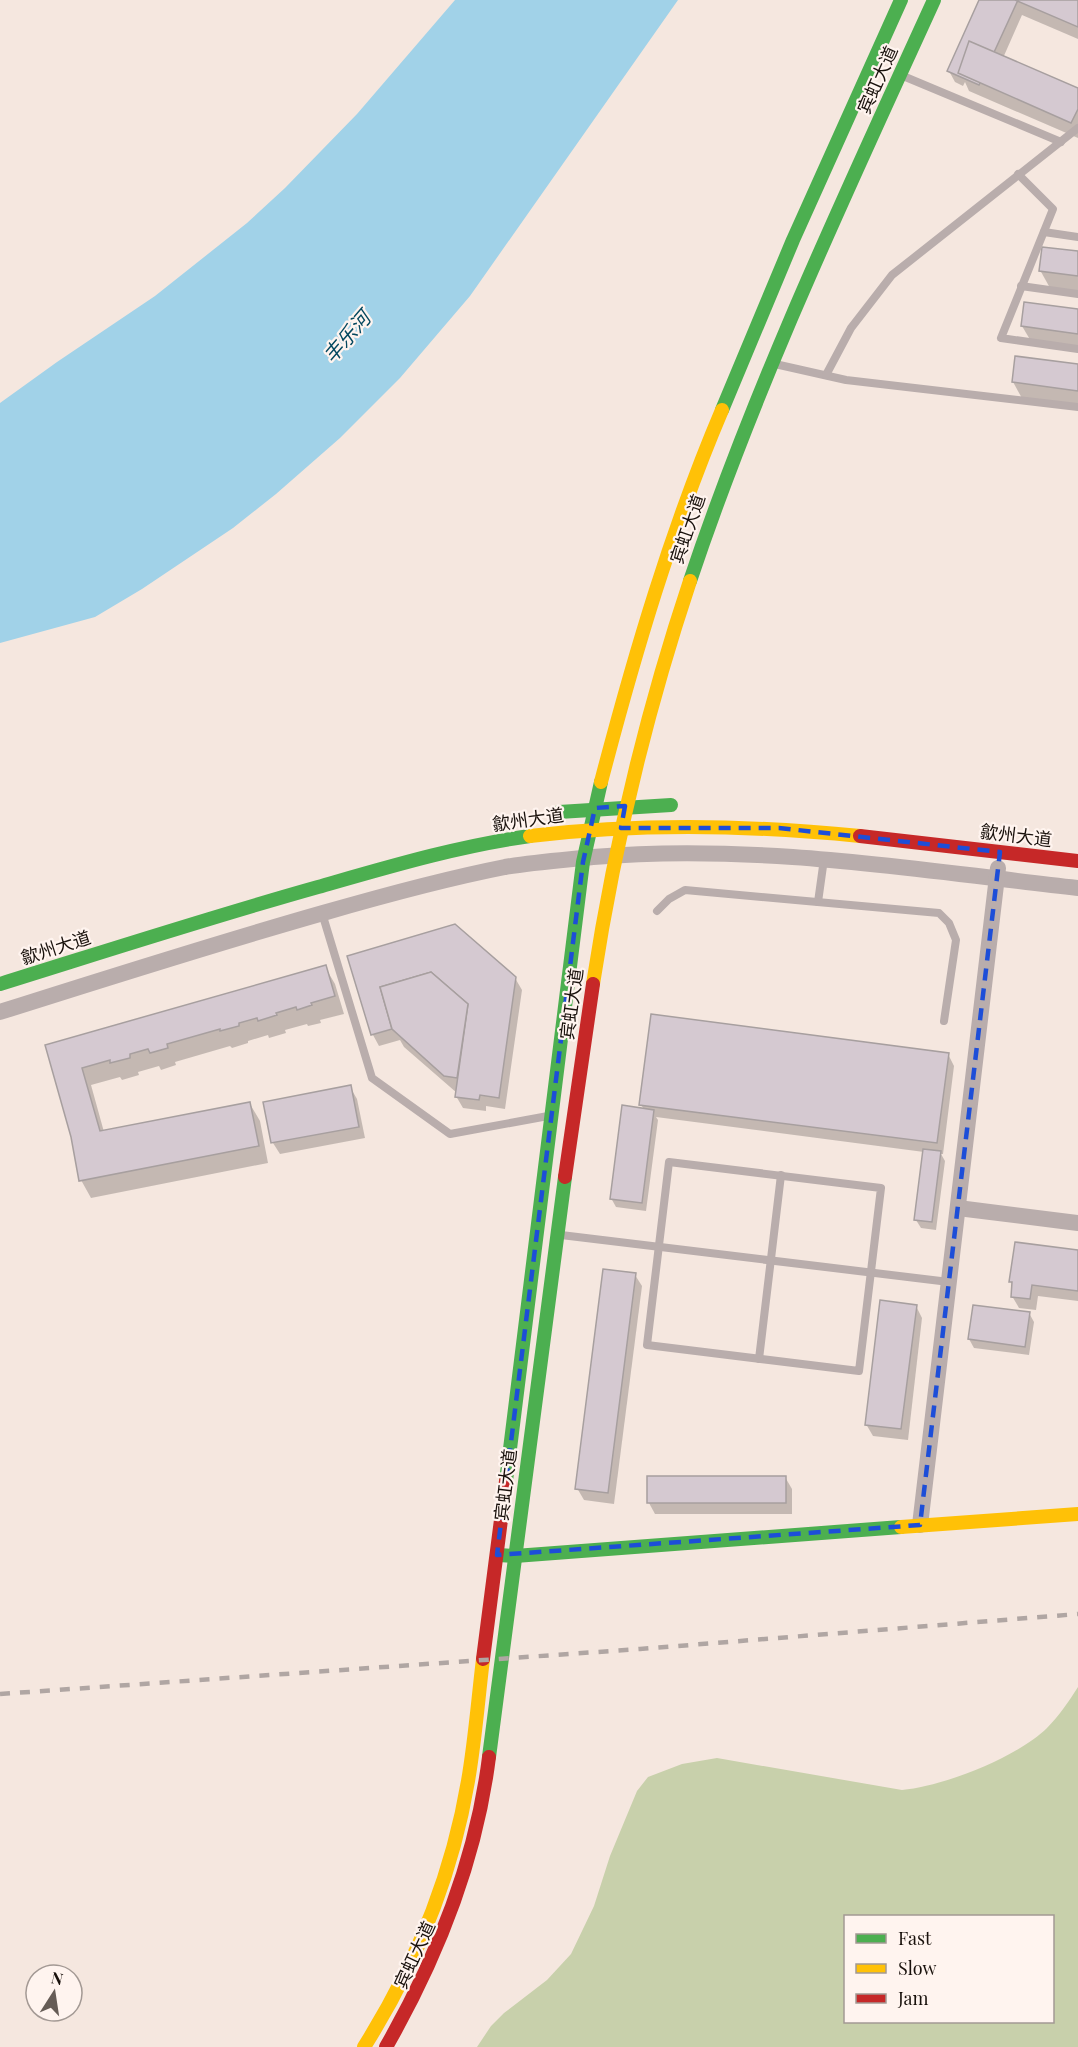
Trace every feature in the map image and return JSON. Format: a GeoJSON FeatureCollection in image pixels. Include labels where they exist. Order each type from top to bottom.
{"type":"FeatureCollection","features":[{"type":"Feature","properties":{"kind":"main road","name":"宾虹大道"},"geometry":{"type":"LineString","coordinates":[[364,2047],[389,2007],[426,1932],[452,1854],[468,1781],[584,858],[630,671],[667,554],[696,473],[797,230],[901,0]]}},
{"type":"Feature","properties":{"kind":"main road","name":"宾虹大道"},"geometry":{"type":"LineString","coordinates":[[386,2047],[425,1978],[443,1939],[470,1859],[486,1784],[557,1235],[599,939],[625,806],[658,680],[695,564],[732,462],[820,251],[934,0]]}},
{"type":"Feature","properties":{"kind":"main road","name":"歙州大道"},"geometry":{"type":"LineString","coordinates":[[542,813],[681,804]]}},
{"type":"Feature","properties":{"kind":"main road","name":"歙州大道"},"geometry":{"type":"LineString","coordinates":[[0,984],[338,881],[500,841],[590,831],[681,826],[779,828],[1078,861]]}},
{"type":"Feature","properties":{"kind":"main road"},"geometry":{"type":"LineString","coordinates":[[497,1555],[515,1556],[1078,1514]]}},
{"type":"Feature","properties":{"kind":"street"},"geometry":{"type":"LineString","coordinates":[[920,1526],[1000,852]]}},
{"type":"Feature","properties":{"kind":"street"},"geometry":{"type":"LineString","coordinates":[[0,1012],[322,913],[505,867],[615,856],[730,853],[824,859],[1078,888]]}},
{"type":"Feature","properties":{"kind":"street"},"geometry":{"type":"LineString","coordinates":[[958,1208],[1078,1223]]}},
{"type":"Feature","properties":{"kind":"lane"},"geometry":{"type":"LineString","coordinates":[[900,74],[1061,142]]}},
{"type":"Feature","properties":{"kind":"lane"},"geometry":{"type":"LineString","coordinates":[[826,375],[850,328],[892,275],[1078,128]]}},
{"type":"Feature","properties":{"kind":"lane"},"geometry":{"type":"LineString","coordinates":[[1018,174],[1053,209],[1001,338],[1078,349]]}},
{"type":"Feature","properties":{"kind":"lane"},"geometry":{"type":"LineString","coordinates":[[1044,232],[1078,237]]}},
{"type":"Feature","properties":{"kind":"lane"},"geometry":{"type":"LineString","coordinates":[[1021,286],[1078,294]]}},
{"type":"Feature","properties":{"kind":"lane"},"geometry":{"type":"LineString","coordinates":[[772,364],[846,380],[1078,407]]}},
{"type":"Feature","properties":{"kind":"lane"},"geometry":{"type":"LineString","coordinates":[[818,902],[824,859]]}},
{"type":"Feature","properties":{"kind":"lane"},"geometry":{"type":"LineString","coordinates":[[657,911],[669,899],[685,890],[939,913],[953,931],[956,940],[944,1022]]}},
{"type":"Feature","properties":{"kind":"lane"},"geometry":{"type":"LineString","coordinates":[[322,913],[372,1078],[450,1134],[552,1115]]}},
{"type":"Feature","properties":{"kind":"lane"},"geometry":{"type":"LineString","coordinates":[[669,1162],[881,1188],[859,1371],[647,1346],[659,1247],[669,1162]]}},
{"type":"Feature","properties":{"kind":"lane"},"geometry":{"type":"LineString","coordinates":[[759,1359],[781,1175]]}},
{"type":"Feature","properties":{"kind":"lane"},"geometry":{"type":"LineString","coordinates":[[557,1235],[949,1282]]}},
{"type":"Feature","properties":{"kind":"highlighted area"},"geometry":{"type":"Polygon","coordinates":[[[625,806],[621,828],[779,828],[1000,852],[920,1525],[497,1555],[583,862],[595,808],[625,806]]]}},
{"type":"Feature","properties":{"kind":"green space"},"geometry":{"type":"Polygon","coordinates":[[[1078,1687],[1078,2047],[477,2047],[491,2026],[504,2013],[547,1980],[571,1954],[594,1906],[610,1856],[637,1791],[648,1777],[682,1764],[717,1758],[902,1790],[958,1777],[999,1760],[1034,1739],[1060,1713],[1078,1687]]]}},
{"type":"Feature","properties":{"kind":"water","name":"丰乐河"},"geometry":{"type":"Polygon","coordinates":[[[455,0],[678,0],[470,296],[400,378],[340,438],[233,528],[142,589],[95,617],[0,643],[0,403],[155,296],[247,223],[285,188],[357,114],[455,0]]]}},
{"type":"Feature","properties":{"kind":"building"},"geometry":{"type":"Polygon","coordinates":[[[979,0],[1018,0],[979,85],[947,71],[979,0]]]}},
{"type":"Feature","properties":{"kind":"building"},"geometry":{"type":"Polygon","coordinates":[[[1015,0],[1078,0],[1078,27],[1015,0]]]}},
{"type":"Feature","properties":{"kind":"building"},"geometry":{"type":"Polygon","coordinates":[[[969,41],[1078,88],[1078,109],[1071,123],[958,73],[969,41]]]}},
{"type":"Feature","properties":{"kind":"building"},"geometry":{"type":"Polygon","coordinates":[[[1042,247],[1078,251],[1078,276],[1039,271],[1042,247]]]}},
{"type":"Feature","properties":{"kind":"building"},"geometry":{"type":"Polygon","coordinates":[[[1024,302],[1078,309],[1078,334],[1021,326],[1024,302]]]}},
{"type":"Feature","properties":{"kind":"building"},"geometry":{"type":"Polygon","coordinates":[[[1015,356],[1078,364],[1078,391],[1012,382],[1015,356]]]}},
{"type":"Feature","properties":{"kind":"building"},"geometry":{"type":"Polygon","coordinates":[[[455,924],[516,977],[499,1098],[480,1095],[479,1100],[455,1097],[468,1004],[431,972],[380,987],[392,1029],[371,1035],[347,956],[455,924]]]}},
{"type":"Feature","properties":{"kind":"building"},"geometry":{"type":"Polygon","coordinates":[[[326,965],[335,996],[297,1010],[296,1007],[258,1021],[257,1018],[239,1023],[239,1026],[167,1044],[168,1048],[150,1053],[148,1049],[130,1054],[130,1058],[110,1063],[110,1060],[82,1068],[100,1131],[250,1102],[259,1146],[79,1181],[71,1137],[45,1045],[326,965]]]}},
{"type":"Feature","properties":{"kind":"building"},"geometry":{"type":"Polygon","coordinates":[[[431,972],[468,1004],[457,1078],[444,1076],[392,1029],[380,987],[431,972]]]}},
{"type":"Feature","properties":{"kind":"building"},"geometry":{"type":"Polygon","coordinates":[[[651,1014],[949,1053],[937,1143],[639,1105],[651,1014]]]}},
{"type":"Feature","properties":{"kind":"building"},"geometry":{"type":"Polygon","coordinates":[[[351,1085],[359,1127],[271,1143],[263,1102],[351,1085]]]}},
{"type":"Feature","properties":{"kind":"building"},"geometry":{"type":"Polygon","coordinates":[[[622,1105],[654,1110],[642,1203],[610,1199],[622,1105]]]}},
{"type":"Feature","properties":{"kind":"building"},"geometry":{"type":"Polygon","coordinates":[[[923,1149],[941,1151],[932,1222],[914,1220],[923,1149]]]}},
{"type":"Feature","properties":{"kind":"building"},"geometry":{"type":"Polygon","coordinates":[[[1015,1242],[1078,1250],[1078,1291],[1032,1285],[1030,1299],[1011,1297],[1012,1282],[1009,1282],[1015,1242]]]}},
{"type":"Feature","properties":{"kind":"building"},"geometry":{"type":"Polygon","coordinates":[[[603,1269],[636,1273],[608,1493],[575,1489],[603,1269]]]}},
{"type":"Feature","properties":{"kind":"building"},"geometry":{"type":"Polygon","coordinates":[[[880,1300],[917,1305],[901,1429],[865,1425],[880,1300]]]}},
{"type":"Feature","properties":{"kind":"building"},"geometry":{"type":"Polygon","coordinates":[[[973,1305],[1030,1312],[1025,1347],[968,1339],[973,1305]]]}},
{"type":"Feature","properties":{"kind":"building"},"geometry":{"type":"Polygon","coordinates":[[[647,1476],[786,1476],[786,1503],[647,1503],[647,1476]]]}},
{"type":"Feature","properties":{"kind":"railway"},"geometry":{"type":"LineString","coordinates":[[0,1694],[640,1649],[1078,1614]]}},
{"type":"Feature","properties":{"kind":"traffic: fast"},"geometry":{"type":"LineString","coordinates":[[722,410],[793,240],[901,0]]}},
{"type":"Feature","properties":{"kind":"traffic: fast"},"geometry":{"type":"LineString","coordinates":[[690,581],[744,433],[804,287],[934,0]]}},
{"type":"Feature","properties":{"kind":"traffic: fast"},"geometry":{"type":"LineString","coordinates":[[506,1481],[583,862],[601,782]]}},
{"type":"Feature","properties":{"kind":"traffic: fast"},"geometry":{"type":"LineString","coordinates":[[559,812],[671,805]]}},
{"type":"Feature","properties":{"kind":"traffic: fast"},"geometry":{"type":"LineString","coordinates":[[0,984],[198,922],[371,872],[450,851],[530,836]]}},
{"type":"Feature","properties":{"kind":"traffic: fast"},"geometry":{"type":"LineString","coordinates":[[489,1757],[565,1177]]}},
{"type":"Feature","properties":{"kind":"traffic: fast"},"geometry":{"type":"LineString","coordinates":[[499,1555],[515,1556],[901,1527]]}},
{"type":"Feature","properties":{"kind":"traffic: slow"},"geometry":{"type":"LineString","coordinates":[[601,782],[670,547],[722,410]]}},
{"type":"Feature","properties":{"kind":"traffic: slow"},"geometry":{"type":"LineString","coordinates":[[593,984],[621,831],[633,781],[659,680],[690,581]]}},
{"type":"Feature","properties":{"kind":"traffic: slow"},"geometry":{"type":"LineString","coordinates":[[530,836],[654,827],[736,828],[860,836]]}},
{"type":"Feature","properties":{"kind":"traffic: slow"},"geometry":{"type":"LineString","coordinates":[[901,1527],[1078,1514]]}},
{"type":"Feature","properties":{"kind":"traffic: slow"},"geometry":{"type":"LineString","coordinates":[[364,2047],[400,1985],[442,1886],[461,1816],[475,1736],[483,1659]]}},
{"type":"Feature","properties":{"kind":"traffic: jam"},"geometry":{"type":"LineString","coordinates":[[860,836],[1078,861]]}},
{"type":"Feature","properties":{"kind":"traffic: jam"},"geometry":{"type":"LineString","coordinates":[[565,1177],[593,984]]}},
{"type":"Feature","properties":{"kind":"traffic: jam"},"geometry":{"type":"LineString","coordinates":[[483,1659],[506,1481]]}},
{"type":"Feature","properties":{"kind":"traffic: jam"},"geometry":{"type":"LineString","coordinates":[[386,2047],[422,1978],[452,1907],[475,1833],[489,1757]]}}]}
